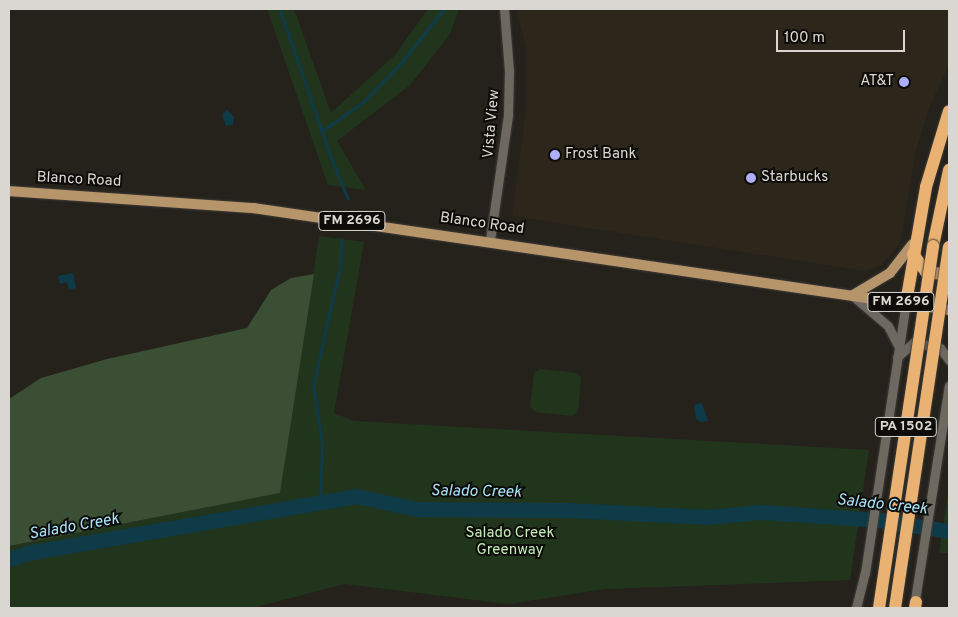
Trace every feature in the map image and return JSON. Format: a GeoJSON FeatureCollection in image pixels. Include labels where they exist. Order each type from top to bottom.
{"type":"FeatureCollection","features":[{"type":"Feature","properties":{"kind":"highway"},"geometry":{"type":"LineString","coordinates":[[906,303],[913,248],[926,187],[949,111]]}},
{"type":"Feature","properties":{"kind":"highway","name":"PA 1502"},"geometry":{"type":"LineString","coordinates":[[879,608],[933,246],[949,170]]}},
{"type":"Feature","properties":{"kind":"highway","name":"PA 1502"},"geometry":{"type":"LineString","coordinates":[[895,608],[949,247]]}},
{"type":"Feature","properties":{"kind":"highway"},"geometry":{"type":"LineString","coordinates":[[913,248],[926,272],[949,275]]}},
{"type":"Feature","properties":{"kind":"main road","name":"Blanco Road"},"geometry":{"type":"LineString","coordinates":[[9,191],[226,204],[490,240],[949,310]]}},
{"type":"Feature","properties":{"kind":"main road"},"geometry":{"type":"LineString","coordinates":[[853,295],[890,273],[913,248]]}},
{"type":"Feature","properties":{"kind":"street","name":"Vista View"},"geometry":{"type":"LineString","coordinates":[[490,240],[508,115],[509,71],[504,9]]}},
{"type":"Feature","properties":{"kind":"street"},"geometry":{"type":"LineString","coordinates":[[853,295],[888,326],[898,346]]}},
{"type":"Feature","properties":{"kind":"street"},"geometry":{"type":"LineString","coordinates":[[856,608],[865,574],[906,303]]}},
{"type":"Feature","properties":{"kind":"street"},"geometry":{"type":"LineString","coordinates":[[897,357],[914,342],[940,348],[949,360]]}},
{"type":"Feature","properties":{"kind":"street"},"geometry":{"type":"LineString","coordinates":[[914,606],[949,386]]}},
{"type":"Feature","properties":{"kind":"shaded area"},"geometry":{"type":"Polygon","coordinates":[[[517,9],[949,9],[949,65],[929,108],[915,154],[900,244],[881,265],[866,271],[512,216],[526,110],[526,49],[517,9]]]}},
{"type":"Feature","properties":{"kind":"green space"},"geometry":{"type":"Polygon","coordinates":[[[267,9],[294,9],[331,113],[395,55],[428,9],[459,9],[450,34],[410,85],[337,141],[366,190],[328,185],[267,9]]]}},
{"type":"Feature","properties":{"kind":"green space","name":"Salado Creek Greenway"},"geometry":{"type":"Polygon","coordinates":[[[319,236],[364,242],[334,413],[354,421],[869,450],[850,580],[605,589],[509,604],[345,584],[252,608],[9,608],[9,546],[280,493],[319,236]]]}},
{"type":"Feature","properties":{"kind":"green space"},"geometry":{"type":"Polygon","coordinates":[[[314,274],[280,493],[9,546],[9,399],[41,378],[107,359],[247,328],[271,290],[291,278],[314,274]]]}},
{"type":"Feature","properties":{"kind":"green space"},"geometry":{"type":"Polygon","coordinates":[[[540,369],[577,373],[581,378],[578,411],[572,416],[535,412],[530,406],[534,373],[540,369]]]}},
{"type":"Feature","properties":{"kind":"green space"},"geometry":{"type":"Polygon","coordinates":[[[949,488],[949,553],[939,553],[949,488]]]}},
{"type":"Feature","properties":{"kind":"water"},"geometry":{"type":"Polygon","coordinates":[[[227,110],[234,117],[233,125],[226,126],[222,115],[227,110]]]}},
{"type":"Feature","properties":{"kind":"water"},"geometry":{"type":"Polygon","coordinates":[[[73,273],[76,288],[69,290],[67,282],[60,284],[58,276],[73,273]]]}},
{"type":"Feature","properties":{"kind":"water"},"geometry":{"type":"Polygon","coordinates":[[[702,403],[708,421],[701,422],[696,419],[694,405],[702,403]]]}},
{"type":"Feature","properties":{"kind":"waterway"},"geometry":{"type":"LineString","coordinates":[[280,9],[330,154],[348,198]]}},
{"type":"Feature","properties":{"kind":"waterway"},"geometry":{"type":"LineString","coordinates":[[322,131],[362,103],[401,63],[444,9]]}},
{"type":"Feature","properties":{"kind":"waterway"},"geometry":{"type":"LineString","coordinates":[[320,500],[322,444],[313,385],[340,267],[342,240]]}},
{"type":"Feature","properties":{"kind":"waterway","name":"Salado Creek"},"geometry":{"type":"LineString","coordinates":[[9,559],[27,553],[356,496],[417,509],[568,510],[709,517],[760,512],[880,520],[949,531]]}},
{"type":"Feature","properties":{"kind":"place","name":"AT&T"},"geometry":{"type":"Point","coordinates":[904,82]}},
{"type":"Feature","properties":{"kind":"place","name":"Frost Bank"},"geometry":{"type":"Point","coordinates":[555,155]}},
{"type":"Feature","properties":{"kind":"place","name":"Starbucks"},"geometry":{"type":"Point","coordinates":[751,178]}}]}
